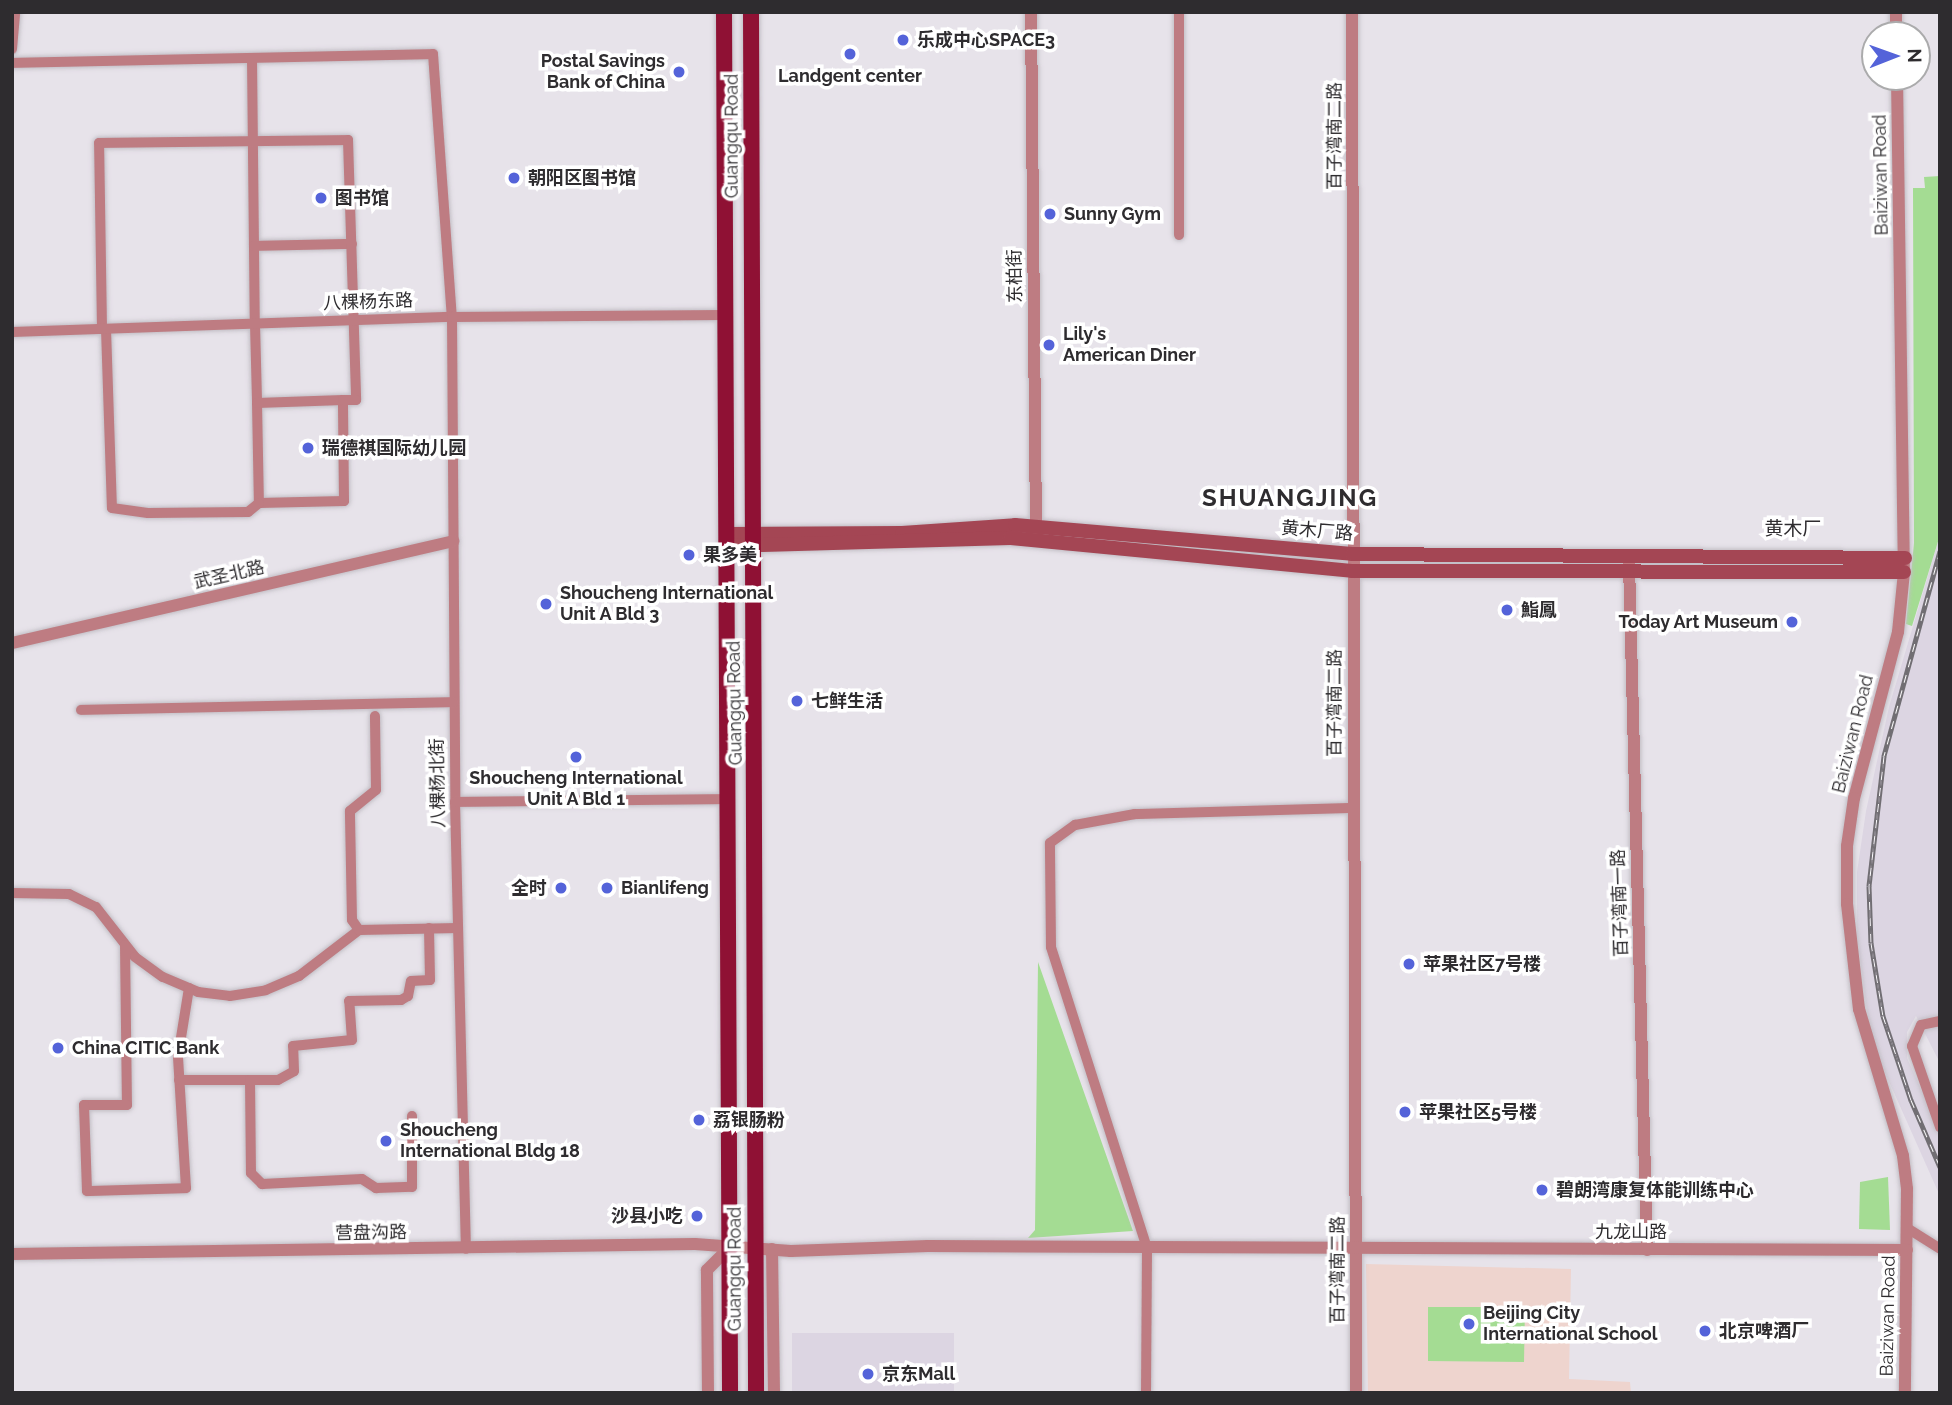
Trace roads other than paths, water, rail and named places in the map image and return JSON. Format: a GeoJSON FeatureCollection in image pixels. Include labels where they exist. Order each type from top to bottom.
{"type":"FeatureCollection","features":[{"type":"Feature","properties":{"kind":"main road","name":"Guangqu Road"},"geometry":{"type":"LineString","coordinates":[[724,12],[730,1393]]}},
{"type":"Feature","properties":{"kind":"main road","name":"Guangqu Road"},"geometry":{"type":"LineString","coordinates":[[751,12],[756,1393]]}},
{"type":"Feature","properties":{"kind":"main road","name":"黄木厂路"},"geometry":{"type":"LineString","coordinates":[[1036,533],[1352,570],[1629,572],[1904,565]]}},
{"type":"Feature","properties":{"kind":"main road","name":"黄木厂路"},"geometry":{"type":"LineString","coordinates":[[727,540],[1036,533],[1352,554],[1629,556],[1904,565]]}},
{"type":"Feature","properties":{"kind":"street"},"geometry":{"type":"LineString","coordinates":[[12,49],[15,12]]}},
{"type":"Feature","properties":{"kind":"street","name":"东柏街"},"geometry":{"type":"LineString","coordinates":[[1031,12],[1036,533]]}},
{"type":"Feature","properties":{"kind":"street"},"geometry":{"type":"LineString","coordinates":[[1179,12],[1179,235]]}},
{"type":"Feature","properties":{"kind":"street","name":"百子湾南二路"},"geometry":{"type":"LineString","coordinates":[[1352,12],[1356,1393]]}},
{"type":"Feature","properties":{"kind":"street","name":"八棵杨北街"},"geometry":{"type":"LineString","coordinates":[[251,58],[433,54],[452,317],[455,802],[466,1249]]}},
{"type":"Feature","properties":{"kind":"street"},"geometry":{"type":"LineString","coordinates":[[12,63],[251,58],[259,503]]}},
{"type":"Feature","properties":{"kind":"street","name":"Baiziwan Road"},"geometry":{"type":"LineString","coordinates":[[1897,91],[1904,565],[1898,632],[1854,798],[1847,869],[1859,1009],[1903,1156],[1907,1228],[1905,1393]]}},
{"type":"Feature","properties":{"kind":"street"},"geometry":{"type":"LineString","coordinates":[[257,403],[344,400],[356,400],[356,319],[348,140],[99,143],[112,508],[148,513],[248,512],[259,503],[344,501],[344,400]]}},
{"type":"Feature","properties":{"kind":"street"},"geometry":{"type":"LineString","coordinates":[[254,246],[352,244]]}},
{"type":"Feature","properties":{"kind":"street","name":"八棵杨东路"},"geometry":{"type":"LineString","coordinates":[[12,332],[356,319],[725,315]]}},
{"type":"Feature","properties":{"kind":"street","name":"武圣北路"},"geometry":{"type":"LineString","coordinates":[[12,643],[453,541]]}},
{"type":"Feature","properties":{"kind":"street","name":"百子湾南一路"},"geometry":{"type":"LineString","coordinates":[[1629,556],[1647,1250]]}},
{"type":"Feature","properties":{"kind":"street"},"geometry":{"type":"LineString","coordinates":[[81,710],[454,702]]}},
{"type":"Feature","properties":{"kind":"street"},"geometry":{"type":"LineString","coordinates":[[359,930],[352,919],[350,811],[376,790],[375,716]]}},
{"type":"Feature","properties":{"kind":"street"},"geometry":{"type":"LineString","coordinates":[[455,802],[728,799]]}},
{"type":"Feature","properties":{"kind":"street"},"geometry":{"type":"LineString","coordinates":[[1146,1393],[1147,1248],[1051,947],[1050,843],[1076,825],[1135,814],[1353,808]]}},
{"type":"Feature","properties":{"kind":"street"},"geometry":{"type":"LineString","coordinates":[[12,893],[69,894],[96,907],[125,945],[188,993],[230,996],[266,990],[299,976],[359,930],[458,928]]}},
{"type":"Feature","properties":{"kind":"street"},"geometry":{"type":"LineString","coordinates":[[179,1080],[278,1080],[294,1071],[293,1046],[352,1040],[349,1001],[401,1000],[408,996],[411,981],[430,981],[429,929]]}},
{"type":"Feature","properties":{"kind":"street"},"geometry":{"type":"LineString","coordinates":[[125,945],[127,1105],[85,1105],[87,1191],[186,1188],[179,1080],[188,993]]}},
{"type":"Feature","properties":{"kind":"street"},"geometry":{"type":"LineString","coordinates":[[188,993],[189,1034]]}},
{"type":"Feature","properties":{"kind":"street"},"geometry":{"type":"LineString","coordinates":[[1940,1021],[1921,1026],[1912,1046],[1940,1127]]}},
{"type":"Feature","properties":{"kind":"street"},"geometry":{"type":"LineString","coordinates":[[250,1080],[251,1173],[262,1184],[362,1179],[376,1188],[412,1187],[412,1116]]}},
{"type":"Feature","properties":{"kind":"street"},"geometry":{"type":"LineString","coordinates":[[1907,1228],[1940,1249]]}},
{"type":"Feature","properties":{"kind":"street"},"geometry":{"type":"LineString","coordinates":[[708,1393],[707,1270],[731,1246]]}},
{"type":"Feature","properties":{"kind":"street","name":"营盘沟路"},"geometry":{"type":"LineString","coordinates":[[12,1254],[731,1246],[772,1250],[1147,1248]]}},
{"type":"Feature","properties":{"kind":"street","name":"九龙山路"},"geometry":{"type":"LineString","coordinates":[[1147,1248],[1906,1250]]}},
{"type":"Feature","properties":{"kind":"street"},"geometry":{"type":"LineString","coordinates":[[772,1250],[774,1393]]}},
{"type":"Feature","properties":{"kind":"railway"},"geometry":{"type":"LineString","coordinates":[[1940,551],[1884,756],[1869,886],[1871,943],[1883,1016],[1911,1100],[1940,1167]]}},
{"type":"Feature","properties":{"kind":"place","name":"乐成中心SPACE3"},"geometry":{"type":"Point","coordinates":[903,40]}},
{"type":"Feature","properties":{"kind":"place","name":"Landgent center"},"geometry":{"type":"Point","coordinates":[850,54]}},
{"type":"Feature","properties":{"kind":"place","name":"Postal Savings Bank of China"},"geometry":{"type":"Point","coordinates":[679,72]}},
{"type":"Feature","properties":{"kind":"place","name":"朝阳区图书馆"},"geometry":{"type":"Point","coordinates":[514,178]}},
{"type":"Feature","properties":{"kind":"place","name":"图书馆"},"geometry":{"type":"Point","coordinates":[321,198]}},
{"type":"Feature","properties":{"kind":"place","name":"Sunny Gym"},"geometry":{"type":"Point","coordinates":[1050,214]}},
{"type":"Feature","properties":{"kind":"place","name":"Lily's American Diner"},"geometry":{"type":"Point","coordinates":[1049,345]}},
{"type":"Feature","properties":{"kind":"place","name":"瑞德祺国际幼儿园"},"geometry":{"type":"Point","coordinates":[308,448]}},
{"type":"Feature","properties":{"kind":"place","name":"果多美"},"geometry":{"type":"Point","coordinates":[689,555]}},
{"type":"Feature","properties":{"kind":"place","name":"Shoucheng International Unit A Bld 3"},"geometry":{"type":"Point","coordinates":[546,604]}},
{"type":"Feature","properties":{"kind":"place","name":"鮨鳳"},"geometry":{"type":"Point","coordinates":[1507,610]}},
{"type":"Feature","properties":{"kind":"place","name":"Today Art Museum"},"geometry":{"type":"Point","coordinates":[1792,622]}},
{"type":"Feature","properties":{"kind":"place","name":"七鲜生活"},"geometry":{"type":"Point","coordinates":[797,701]}},
{"type":"Feature","properties":{"kind":"place","name":"Shoucheng International Unit A Bld 1"},"geometry":{"type":"Point","coordinates":[576,757]}},
{"type":"Feature","properties":{"kind":"place","name":"全时"},"geometry":{"type":"Point","coordinates":[561,888]}},
{"type":"Feature","properties":{"kind":"place","name":"Bianlifeng"},"geometry":{"type":"Point","coordinates":[607,888]}},
{"type":"Feature","properties":{"kind":"place","name":"苹果社区7号楼"},"geometry":{"type":"Point","coordinates":[1409,964]}},
{"type":"Feature","properties":{"kind":"place","name":"China CITIC Bank"},"geometry":{"type":"Point","coordinates":[58,1048]}},
{"type":"Feature","properties":{"kind":"place","name":"苹果社区5号楼"},"geometry":{"type":"Point","coordinates":[1405,1112]}},
{"type":"Feature","properties":{"kind":"place","name":"荔银肠粉"},"geometry":{"type":"Point","coordinates":[699,1120]}},
{"type":"Feature","properties":{"kind":"place","name":"Shoucheng International Bldg 18"},"geometry":{"type":"Point","coordinates":[386,1141]}},
{"type":"Feature","properties":{"kind":"place","name":"碧朗湾康复体能训练中心"},"geometry":{"type":"Point","coordinates":[1542,1190]}},
{"type":"Feature","properties":{"kind":"place","name":"沙县小吃"},"geometry":{"type":"Point","coordinates":[697,1216]}},
{"type":"Feature","properties":{"kind":"place","name":"Beijing City International School"},"geometry":{"type":"Point","coordinates":[1469,1324]}},
{"type":"Feature","properties":{"kind":"place","name":"北京啤酒厂"},"geometry":{"type":"Point","coordinates":[1705,1331]}},
{"type":"Feature","properties":{"kind":"place","name":"京东Mall"},"geometry":{"type":"Point","coordinates":[868,1374]}},
{"type":"Feature","properties":{"kind":"district","name":"SHUANGJING"},"geometry":{"type":"Point","coordinates":[1290,498]}},
{"type":"Feature","properties":{"kind":"district","name":"黄木厂"},"geometry":{"type":"Point","coordinates":[1793,529]}}]}
